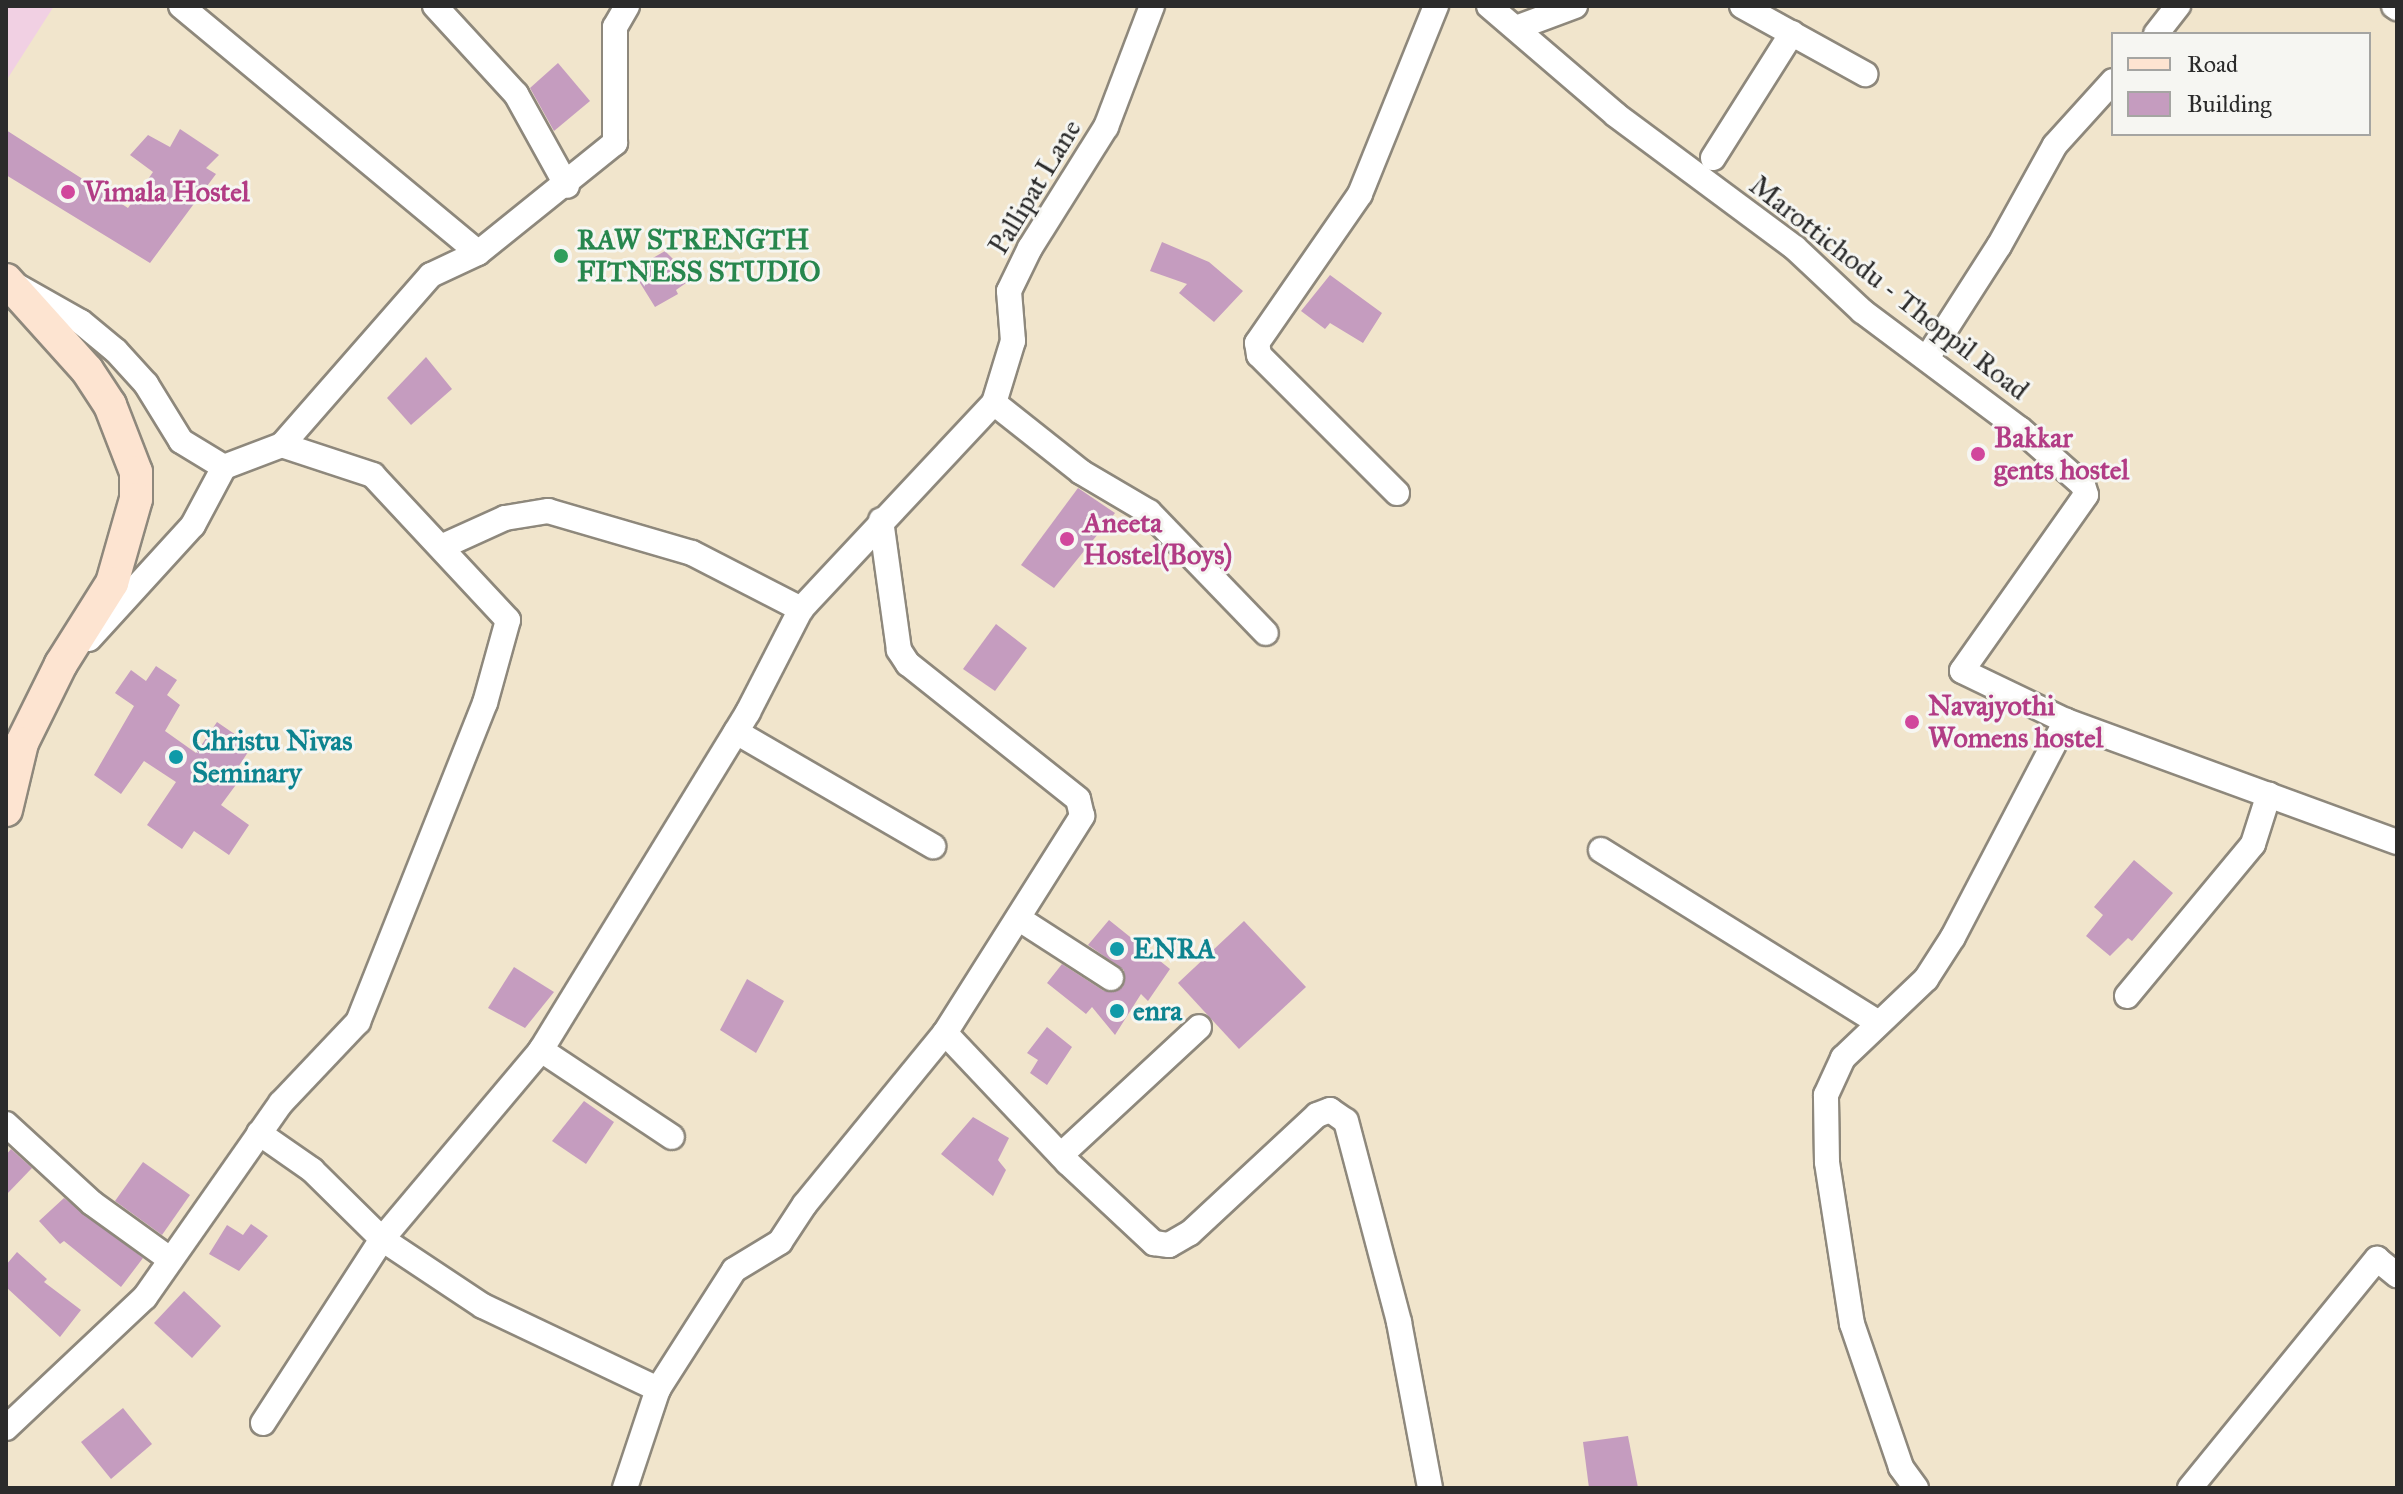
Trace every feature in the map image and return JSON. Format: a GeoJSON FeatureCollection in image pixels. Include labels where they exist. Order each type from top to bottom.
{"type":"FeatureCollection","features":[{"type":"Feature","properties":{"kind":"main road"},"geometry":{"type":"LineString","coordinates":[[6,810],[22,743],[55,676],[97,611],[124,554],[136,499],[136,472],[110,405],[87,370],[7,281]]}},
{"type":"Feature","properties":{"kind":"street"},"geometry":{"type":"LineString","coordinates":[[181,6],[478,253]]}},
{"type":"Feature","properties":{"kind":"street"},"geometry":{"type":"LineString","coordinates":[[435,6],[516,94],[567,186]]}},
{"type":"Feature","properties":{"kind":"street"},"geometry":{"type":"LineString","coordinates":[[55,676],[193,525],[224,467],[282,445],[431,275],[478,253],[567,186],[615,143],[615,27],[627,6]]}},
{"type":"Feature","properties":{"kind":"street","name":"Pallipat Lane"},"geometry":{"type":"LineString","coordinates":[[994,403],[1013,341],[1009,291],[1030,248],[1106,127],[1152,6]]}},
{"type":"Feature","properties":{"kind":"street"},"geometry":{"type":"LineString","coordinates":[[1397,493],[1259,355],[1257,343],[1360,194],[1436,6]]}},
{"type":"Feature","properties":{"kind":"street","name":"Marottichodu - Thoppil Road"},"geometry":{"type":"LineString","coordinates":[[1489,6],[1616,115],[1795,248],[1862,311],[2020,429],[2083,485],[2086,495],[1962,671],[2066,721],[2397,842]]}},
{"type":"Feature","properties":{"kind":"street"},"geometry":{"type":"LineString","coordinates":[[1516,28],[1575,6]]}},
{"type":"Feature","properties":{"kind":"street"},"geometry":{"type":"LineString","coordinates":[[1742,6],[1865,74]]}},
{"type":"Feature","properties":{"kind":"street"},"geometry":{"type":"LineString","coordinates":[[2158,32],[2178,6]]}},
{"type":"Feature","properties":{"kind":"street"},"geometry":{"type":"LineString","coordinates":[[1713,158],[1792,33]]}},
{"type":"Feature","properties":{"kind":"street"},"geometry":{"type":"LineString","coordinates":[[1927,358],[1999,246],[2055,145],[2111,83]]}},
{"type":"Feature","properties":{"kind":"street"},"geometry":{"type":"LineString","coordinates":[[7,281],[81,322],[116,351],[146,384],[181,441],[224,467]]}},
{"type":"Feature","properties":{"kind":"street"},"geometry":{"type":"LineString","coordinates":[[263,1423],[382,1239],[541,1050],[736,732],[801,609],[881,520],[994,403],[1081,472],[1149,512],[1266,633]]}},
{"type":"Feature","properties":{"kind":"street"},"geometry":{"type":"LineString","coordinates":[[6,1428],[103,1340],[145,1297],[281,1103],[358,1022],[485,703],[508,620],[373,475],[282,445]]}},
{"type":"Feature","properties":{"kind":"street"},"geometry":{"type":"LineString","coordinates":[[441,547],[505,518],[548,511],[692,553],[801,609]]}},
{"type":"Feature","properties":{"kind":"street"},"geometry":{"type":"LineString","coordinates":[[625,1488],[658,1389],[734,1270],[780,1242],[805,1204],[945,1033],[1021,920],[1083,808],[908,664],[899,650],[881,520]]}},
{"type":"Feature","properties":{"kind":"street"},"geometry":{"type":"LineString","coordinates":[[1916,1488],[1901,1467],[1852,1324],[1827,1162],[1826,1095],[1843,1058],[1877,1022],[1926,979],[1953,937],[2066,721]]}},
{"type":"Feature","properties":{"kind":"street"},"geometry":{"type":"LineString","coordinates":[[736,732],[933,846]]}},
{"type":"Feature","properties":{"kind":"street"},"geometry":{"type":"LineString","coordinates":[[2127,996],[2253,844],[2269,794]]}},
{"type":"Feature","properties":{"kind":"street"},"geometry":{"type":"LineString","coordinates":[[1601,850],[1877,1022]]}},
{"type":"Feature","properties":{"kind":"street"},"geometry":{"type":"LineString","coordinates":[[1021,920],[1111,978]]}},
{"type":"Feature","properties":{"kind":"street"},"geometry":{"type":"LineString","coordinates":[[1061,1155],[1199,1027]]}},
{"type":"Feature","properties":{"kind":"street"},"geometry":{"type":"LineString","coordinates":[[945,1033],[1061,1155],[1154,1243],[1169,1245],[1190,1233],[1317,1115],[1330,1110],[1346,1121],[1399,1322],[1430,1488]]}},
{"type":"Feature","properties":{"kind":"street"},"geometry":{"type":"LineString","coordinates":[[541,1050],[672,1137]]}},
{"type":"Feature","properties":{"kind":"street"},"geometry":{"type":"LineString","coordinates":[[6,1124],[92,1203],[171,1260]]}},
{"type":"Feature","properties":{"kind":"street"},"geometry":{"type":"LineString","coordinates":[[259,1133],[312,1170],[382,1239],[483,1306],[658,1389]]}},
{"type":"Feature","properties":{"kind":"street"},"geometry":{"type":"LineString","coordinates":[[2190,1488],[2377,1259],[2397,1275]]}},
{"type":"Feature","properties":{"kind":"shaded area"},"geometry":{"type":"Polygon","coordinates":[[[6,6],[54,6],[6,81],[6,6]]]}},
{"type":"Feature","properties":{"kind":"building"},"geometry":{"type":"Polygon","coordinates":[[[558,63],[590,101],[554,131],[530,88],[558,63]]]}},
{"type":"Feature","properties":{"kind":"building","name":"Vimala Hostel"},"geometry":{"type":"Polygon","coordinates":[[[180,129],[219,155],[206,168],[216,174],[150,263],[6,175],[6,130],[128,208],[153,172],[130,155],[148,135],[170,147],[180,129]]]}},
{"type":"Feature","properties":{"kind":"building"},"geometry":{"type":"Polygon","coordinates":[[[1162,242],[1209,262],[1243,291],[1214,322],[1179,293],[1187,284],[1150,271],[1162,242]]]}},
{"type":"Feature","properties":{"kind":"building"},"geometry":{"type":"Polygon","coordinates":[[[665,251],[687,273],[686,283],[676,290],[678,294],[655,307],[632,270],[665,251]]]}},
{"type":"Feature","properties":{"kind":"building"},"geometry":{"type":"Polygon","coordinates":[[[1330,275],[1382,313],[1363,343],[1330,323],[1325,329],[1301,311],[1330,275]]]}},
{"type":"Feature","properties":{"kind":"building"},"geometry":{"type":"Polygon","coordinates":[[[426,357],[452,389],[411,425],[387,398],[426,357]]]}},
{"type":"Feature","properties":{"kind":"building","name":"Aneeta Hostel(Boys)"},"geometry":{"type":"Polygon","coordinates":[[[1078,488],[1115,513],[1054,588],[1021,565],[1078,488]]]}},
{"type":"Feature","properties":{"kind":"building"},"geometry":{"type":"Polygon","coordinates":[[[996,624],[1027,648],[995,691],[963,669],[996,624]]]}},
{"type":"Feature","properties":{"kind":"building","name":"Christu Nivas Seminary"},"geometry":{"type":"Polygon","coordinates":[[[156,666],[177,680],[167,695],[180,705],[165,731],[196,753],[217,722],[252,746],[231,778],[238,782],[221,805],[249,825],[229,855],[194,831],[182,849],[147,825],[176,782],[144,761],[121,794],[94,775],[134,706],[115,693],[131,670],[146,681],[156,666]]]}},
{"type":"Feature","properties":{"kind":"building"},"geometry":{"type":"Polygon","coordinates":[[[2134,860],[2173,893],[2132,941],[2128,938],[2110,956],[2086,936],[2103,915],[2094,907],[2134,860]]]}},
{"type":"Feature","properties":{"kind":"building"},"geometry":{"type":"Polygon","coordinates":[[[1109,920],[1170,969],[1148,1001],[1141,994],[1115,1035],[1092,1007],[1086,1014],[1047,983],[1062,964],[1104,991],[1123,987],[1124,970],[1088,945],[1109,920]]]}},
{"type":"Feature","properties":{"kind":"building"},"geometry":{"type":"Polygon","coordinates":[[[1244,921],[1306,987],[1239,1049],[1178,983],[1244,921]]]}},
{"type":"Feature","properties":{"kind":"building"},"geometry":{"type":"Polygon","coordinates":[[[514,967],[554,992],[525,1028],[488,1008],[514,967]]]}},
{"type":"Feature","properties":{"kind":"building"},"geometry":{"type":"Polygon","coordinates":[[[747,979],[784,1001],[756,1053],[720,1030],[747,979]]]}},
{"type":"Feature","properties":{"kind":"building"},"geometry":{"type":"Polygon","coordinates":[[[1047,1027],[1072,1047],[1047,1085],[1030,1073],[1038,1060],[1027,1053],[1047,1027]]]}},
{"type":"Feature","properties":{"kind":"building"},"geometry":{"type":"Polygon","coordinates":[[[584,1101],[614,1122],[586,1164],[552,1141],[584,1101]]]}},
{"type":"Feature","properties":{"kind":"building"},"geometry":{"type":"Polygon","coordinates":[[[973,1117],[1009,1138],[998,1160],[1006,1170],[993,1196],[941,1154],[973,1117]]]}},
{"type":"Feature","properties":{"kind":"building"},"geometry":{"type":"Polygon","coordinates":[[[11,1149],[32,1168],[6,1195],[6,1155],[11,1149]]]}},
{"type":"Feature","properties":{"kind":"building"},"geometry":{"type":"Polygon","coordinates":[[[143,1162],[190,1195],[162,1235],[115,1201],[143,1162]]]}},
{"type":"Feature","properties":{"kind":"building"},"geometry":{"type":"Polygon","coordinates":[[[64,1198],[143,1258],[121,1287],[64,1241],[60,1244],[39,1221],[64,1198]]]}},
{"type":"Feature","properties":{"kind":"building"},"geometry":{"type":"Polygon","coordinates":[[[251,1224],[268,1236],[239,1271],[209,1254],[227,1225],[243,1235],[251,1224]]]}},
{"type":"Feature","properties":{"kind":"building"},"geometry":{"type":"Polygon","coordinates":[[[17,1252],[47,1279],[44,1282],[81,1310],[60,1337],[6,1287],[6,1265],[17,1252]]]}},
{"type":"Feature","properties":{"kind":"building"},"geometry":{"type":"Polygon","coordinates":[[[184,1291],[221,1326],[192,1358],[154,1323],[184,1291]]]}},
{"type":"Feature","properties":{"kind":"building"},"geometry":{"type":"Polygon","coordinates":[[[123,1408],[152,1444],[111,1479],[81,1442],[123,1408]]]}},
{"type":"Feature","properties":{"kind":"building"},"geometry":{"type":"Polygon","coordinates":[[[1628,1436],[1638,1488],[1589,1488],[1583,1442],[1628,1436]]]}},
{"type":"Feature","properties":{"kind":"place","name":"Vimala Hostel"},"geometry":{"type":"Point","coordinates":[68,192]}},
{"type":"Feature","properties":{"kind":"place","name":"RAW STRENGTH FITNESS STUDIO"},"geometry":{"type":"Point","coordinates":[561,256]}},
{"type":"Feature","properties":{"kind":"place","name":"Bakkar gents hostel"},"geometry":{"type":"Point","coordinates":[1978,454]}},
{"type":"Feature","properties":{"kind":"place","name":"Aneeta Hostel(Boys)"},"geometry":{"type":"Point","coordinates":[1067,539]}},
{"type":"Feature","properties":{"kind":"place","name":"Navajyothi Womens hostel"},"geometry":{"type":"Point","coordinates":[1912,722]}},
{"type":"Feature","properties":{"kind":"place","name":"Christu Nivas Seminary"},"geometry":{"type":"Point","coordinates":[176,757]}},
{"type":"Feature","properties":{"kind":"place","name":"ENRA"},"geometry":{"type":"Point","coordinates":[1117,949]}},
{"type":"Feature","properties":{"kind":"place","name":"enra"},"geometry":{"type":"Point","coordinates":[1117,1011]}}]}
